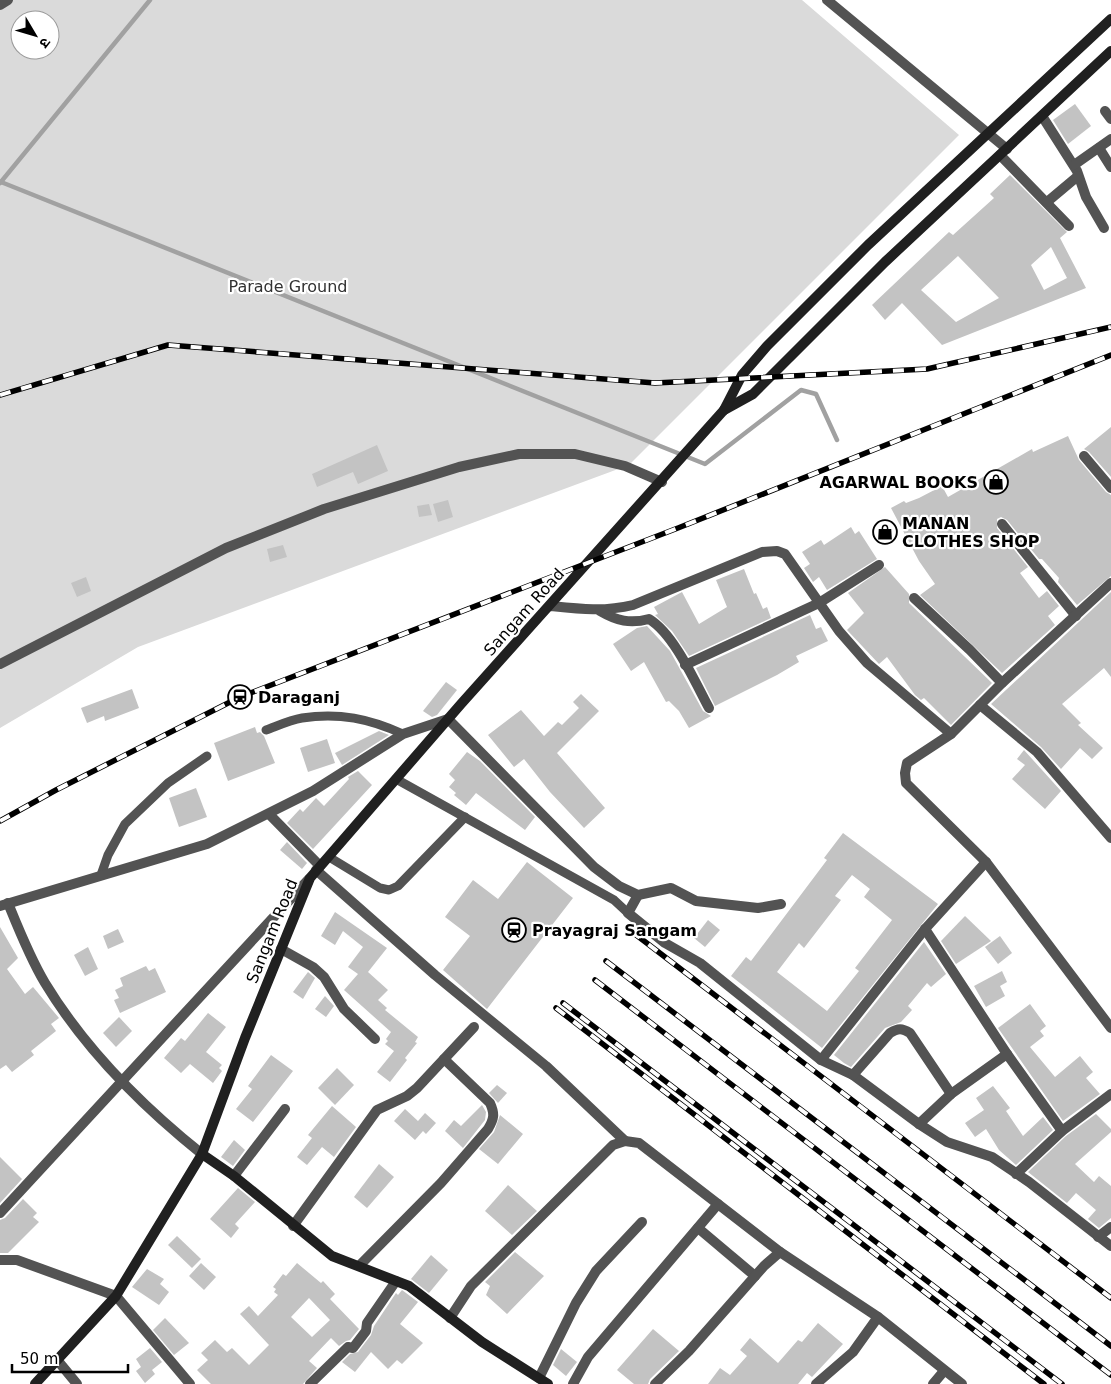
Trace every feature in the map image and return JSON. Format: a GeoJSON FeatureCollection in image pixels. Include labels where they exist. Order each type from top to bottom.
{"type":"FeatureCollection","features":[{"type":"Feature","properties":{"kind":"main road"},"geometry":{"type":"LineString","coordinates":[[724,410],[742,375],[767,346],[868,245],[1111,19]]}},
{"type":"Feature","properties":{"kind":"main road"},"geometry":{"type":"LineString","coordinates":[[724,410],[753,394],[885,262],[1111,52]]}},
{"type":"Feature","properties":{"kind":"main road","name":"Sangam Road"},"geometry":{"type":"LineString","coordinates":[[35,1384],[116,1296],[202,1154],[281,949],[315,871],[448,719],[672,471],[689,448],[724,410]]}},
{"type":"Feature","properties":{"kind":"main road"},"geometry":{"type":"LineString","coordinates":[[202,1154],[234,1176],[332,1256],[410,1286],[482,1342],[548,1384]]}},
{"type":"Feature","properties":{"kind":"street"},"geometry":{"type":"LineString","coordinates":[[0,5],[8,0]]}},
{"type":"Feature","properties":{"kind":"street"},"geometry":{"type":"LineString","coordinates":[[827,0],[988,133],[1069,226]]}},
{"type":"Feature","properties":{"kind":"street"},"geometry":{"type":"LineString","coordinates":[[1042,116],[1074,166],[1086,197],[1104,228]]}},
{"type":"Feature","properties":{"kind":"street"},"geometry":{"type":"LineString","coordinates":[[1074,166],[1111,139]]}},
{"type":"Feature","properties":{"kind":"street"},"geometry":{"type":"LineString","coordinates":[[1099,148],[1111,166]]}},
{"type":"Feature","properties":{"kind":"street"},"geometry":{"type":"LineString","coordinates":[[1047,202],[1078,176]]}},
{"type":"Feature","properties":{"kind":"street"},"geometry":{"type":"LineString","coordinates":[[0,664],[226,548],[324,509],[459,467],[519,454],[575,454],[626,466],[662,482]]}},
{"type":"Feature","properties":{"kind":"street"},"geometry":{"type":"LineString","coordinates":[[1084,456],[1111,488]]}},
{"type":"Feature","properties":{"kind":"street"},"geometry":{"type":"LineString","coordinates":[[1002,524],[1076,616]]}},
{"type":"Feature","properties":{"kind":"street"},"geometry":{"type":"LineString","coordinates":[[550,606],[599,610],[633,605],[762,552],[777,551],[785,554],[819,603],[867,663],[951,734]]}},
{"type":"Feature","properties":{"kind":"street"},"geometry":{"type":"LineString","coordinates":[[684,664],[819,603],[879,565]]}},
{"type":"Feature","properties":{"kind":"street"},"geometry":{"type":"LineString","coordinates":[[1111,583],[1002,683],[951,734],[907,763],[905,773],[906,783],[986,862],[1111,1028]]}},
{"type":"Feature","properties":{"kind":"street"},"geometry":{"type":"LineString","coordinates":[[914,598],[970,650],[1002,683]]}},
{"type":"Feature","properties":{"kind":"street"},"geometry":{"type":"LineString","coordinates":[[599,610],[620,621],[633,623],[649,619],[657,624],[684,664],[709,708]]}},
{"type":"Feature","properties":{"kind":"street"},"geometry":{"type":"LineString","coordinates":[[980,705],[1037,752],[1111,838]]}},
{"type":"Feature","properties":{"kind":"street"},"geometry":{"type":"LineString","coordinates":[[202,1154],[174,1132],[122,1083],[68,1018],[45,983],[4,904],[207,844],[313,791],[403,734],[448,719],[594,867],[619,886],[638,895],[671,888],[696,901],[758,908],[781,904]]}},
{"type":"Feature","properties":{"kind":"street"},"geometry":{"type":"LineString","coordinates":[[269,814],[315,871],[546,1066],[625,1141]]}},
{"type":"Feature","properties":{"kind":"street"},"geometry":{"type":"LineString","coordinates":[[821,1060],[925,929],[986,862]]}},
{"type":"Feature","properties":{"kind":"street"},"geometry":{"type":"LineString","coordinates":[[0,1213],[122,1083],[315,871]]}},
{"type":"Feature","properties":{"kind":"street"},"geometry":{"type":"LineString","coordinates":[[638,895],[628,913],[666,943],[700,962],[821,1060],[853,1075],[919,1124],[947,1142],[992,1157],[1111,1246]]}},
{"type":"Feature","properties":{"kind":"street"},"geometry":{"type":"LineString","coordinates":[[925,929],[1007,1054],[1062,1131]]}},
{"type":"Feature","properties":{"kind":"street"},"geometry":{"type":"LineString","coordinates":[[281,949],[313,967],[324,977],[344,1009],[375,1039]]}},
{"type":"Feature","properties":{"kind":"street"},"geometry":{"type":"LineString","coordinates":[[293,1226],[377,1110],[407,1096],[474,1027]]}},
{"type":"Feature","properties":{"kind":"street"},"geometry":{"type":"LineString","coordinates":[[853,1075],[890,1033],[896,1029],[903,1029],[910,1034],[951,1094]]}},
{"type":"Feature","properties":{"kind":"street"},"geometry":{"type":"LineString","coordinates":[[919,1124],[951,1094],[1007,1054]]}},
{"type":"Feature","properties":{"kind":"street"},"geometry":{"type":"LineString","coordinates":[[359,1266],[441,1183],[488,1129],[493,1120],[494,1112],[490,1103],[444,1059]]}},
{"type":"Feature","properties":{"kind":"street"},"geometry":{"type":"LineString","coordinates":[[1016,1174],[1062,1131],[1111,1094]]}},
{"type":"Feature","properties":{"kind":"street"},"geometry":{"type":"LineString","coordinates":[[234,1176],[285,1109]]}},
{"type":"Feature","properties":{"kind":"street"},"geometry":{"type":"LineString","coordinates":[[450,1318],[471,1286],[613,1145],[625,1141],[639,1143],[780,1252],[878,1317],[962,1384]]}},
{"type":"Feature","properties":{"kind":"street"},"geometry":{"type":"LineString","coordinates":[[573,1384],[588,1357],[718,1204]]}},
{"type":"Feature","properties":{"kind":"street"},"geometry":{"type":"LineString","coordinates":[[539,1378],[576,1303],[596,1271],[642,1222]]}},
{"type":"Feature","properties":{"kind":"street"},"geometry":{"type":"LineString","coordinates":[[1098,1237],[1111,1227]]}},
{"type":"Feature","properties":{"kind":"street"},"geometry":{"type":"LineString","coordinates":[[698,1228],[755,1276]]}},
{"type":"Feature","properties":{"kind":"street"},"geometry":{"type":"LineString","coordinates":[[655,1384],[689,1351],[755,1276],[780,1252]]}},
{"type":"Feature","properties":{"kind":"street"},"geometry":{"type":"LineString","coordinates":[[0,1260],[17,1260],[116,1296],[190,1384]]}},
{"type":"Feature","properties":{"kind":"street"},"geometry":{"type":"LineString","coordinates":[[311,1384],[348,1347],[353,1348],[358,1342],[366,1332],[367,1323],[396,1281]]}},
{"type":"Feature","properties":{"kind":"street"},"geometry":{"type":"LineString","coordinates":[[816,1384],[853,1352],[878,1317]]}},
{"type":"Feature","properties":{"kind":"street"},"geometry":{"type":"LineString","coordinates":[[58,1361],[77,1384]]}},
{"type":"Feature","properties":{"kind":"street"},"geometry":{"type":"LineString","coordinates":[[934,1384],[944,1371]]}},
{"type":"Feature","properties":{"kind":"lane"},"geometry":{"type":"LineString","coordinates":[[266,730],[302,718],[341,716],[374,721],[403,734]]}},
{"type":"Feature","properties":{"kind":"lane"},"geometry":{"type":"LineString","coordinates":[[101,875],[108,856],[125,824],[168,783],[207,756]]}},
{"type":"Feature","properties":{"kind":"lane"},"geometry":{"type":"LineString","coordinates":[[396,779],[614,900],[628,913]]}},
{"type":"Feature","properties":{"kind":"lane"},"geometry":{"type":"LineString","coordinates":[[328,857],[380,888],[389,890],[398,886],[465,817]]}},
{"type":"Feature","properties":{"kind":"green space","name":"Parade Ground"},"geometry":{"type":"Polygon","coordinates":[[[0,0],[802,0],[959,135],[629,465],[138,647],[0,728],[0,0]]]}},
{"type":"Feature","properties":{"kind":"building"},"geometry":{"type":"Polygon","coordinates":[[[1075,104],[1091,126],[1068,144],[1053,120],[1075,104]]]}},
{"type":"Feature","properties":{"kind":"building"},"geometry":{"type":"Polygon","coordinates":[[[1010,175],[1067,232],[1060,238],[1086,288],[942,345],[902,303],[885,320],[872,305],[949,232],[953,235],[994,198],[990,194],[1010,175]],[[1051,247],[1031,265],[1044,290],[1067,278],[1051,247]],[[958,256],[921,290],[956,322],[999,298],[958,256]]]}},
{"type":"Feature","properties":{"kind":"building"},"geometry":{"type":"Polygon","coordinates":[[[1111,427],[1111,477],[1089,452],[1084,449],[1111,427]]]}},
{"type":"Feature","properties":{"kind":"building"},"geometry":{"type":"Polygon","coordinates":[[[1068,436],[1079,460],[1106,492],[1111,495],[1111,576],[1077,605],[1058,582],[1059,578],[1042,559],[1039,559],[1007,520],[1001,517],[997,519],[997,528],[1028,567],[1020,573],[1039,598],[1047,591],[1059,606],[1048,616],[1055,625],[1002,673],[920,595],[935,584],[919,561],[891,508],[904,501],[906,503],[919,498],[942,486],[948,497],[1032,449],[1033,452],[1068,436]]]}},
{"type":"Feature","properties":{"kind":"building"},"geometry":{"type":"Polygon","coordinates":[[[377,445],[388,471],[358,484],[353,472],[317,487],[312,474],[377,445]]]}},
{"type":"Feature","properties":{"kind":"building"},"geometry":{"type":"Polygon","coordinates":[[[448,500],[453,517],[438,522],[433,504],[448,500]]]}},
{"type":"Feature","properties":{"kind":"building"},"geometry":{"type":"Polygon","coordinates":[[[429,504],[432,515],[419,517],[417,506],[429,504]]]}},
{"type":"Feature","properties":{"kind":"building"},"geometry":{"type":"Polygon","coordinates":[[[851,527],[855,534],[859,531],[877,559],[827,590],[819,577],[813,582],[804,568],[810,564],[802,552],[821,540],[824,545],[851,527]]]}},
{"type":"Feature","properties":{"kind":"building"},"geometry":{"type":"Polygon","coordinates":[[[283,545],[287,557],[270,562],[267,549],[283,545]]]}},
{"type":"Feature","properties":{"kind":"building"},"geometry":{"type":"Polygon","coordinates":[[[885,567],[909,594],[909,603],[992,683],[951,725],[924,698],[921,700],[915,695],[887,657],[879,664],[847,630],[864,613],[848,593],[885,567]]]}},
{"type":"Feature","properties":{"kind":"building"},"geometry":{"type":"Polygon","coordinates":[[[744,569],[754,594],[756,593],[763,609],[767,607],[771,618],[689,656],[672,631],[655,615],[658,614],[654,607],[682,592],[699,624],[727,607],[716,580],[744,569]]]}},
{"type":"Feature","properties":{"kind":"building"},"geometry":{"type":"Polygon","coordinates":[[[86,577],[91,591],[77,597],[71,583],[86,577]]]}},
{"type":"Feature","properties":{"kind":"building"},"geometry":{"type":"Polygon","coordinates":[[[1111,592],[1111,677],[1104,668],[1062,704],[1081,723],[1078,725],[1103,748],[1092,759],[1080,748],[1061,769],[1041,747],[991,704],[1111,592]]]}},
{"type":"Feature","properties":{"kind":"building"},"geometry":{"type":"Polygon","coordinates":[[[810,615],[816,629],[821,627],[828,641],[796,656],[799,662],[777,675],[715,706],[696,668],[810,615]]]}},
{"type":"Feature","properties":{"kind":"building"},"geometry":{"type":"Polygon","coordinates":[[[647,626],[670,651],[703,711],[711,716],[689,728],[679,711],[669,701],[666,702],[644,662],[631,671],[613,644],[637,628],[647,626]]]}},
{"type":"Feature","properties":{"kind":"building"},"geometry":{"type":"Polygon","coordinates":[[[446,682],[457,690],[437,715],[432,717],[423,711],[446,682]]]}},
{"type":"Feature","properties":{"kind":"building"},"geometry":{"type":"Polygon","coordinates":[[[132,689],[139,708],[105,721],[104,716],[87,723],[81,708],[132,689]]]}},
{"type":"Feature","properties":{"kind":"building"},"geometry":{"type":"Polygon","coordinates":[[[581,694],[599,711],[557,753],[605,808],[584,828],[550,792],[524,759],[514,767],[488,735],[521,710],[544,736],[558,722],[562,725],[579,708],[573,702],[581,694]]]}},
{"type":"Feature","properties":{"kind":"building"},"geometry":{"type":"Polygon","coordinates":[[[255,727],[257,733],[260,732],[264,736],[275,763],[228,781],[214,743],[255,727]]]}},
{"type":"Feature","properties":{"kind":"building"},"geometry":{"type":"Polygon","coordinates":[[[379,731],[389,735],[342,765],[335,753],[379,731]]]}},
{"type":"Feature","properties":{"kind":"building"},"geometry":{"type":"Polygon","coordinates":[[[327,739],[335,763],[308,772],[300,748],[327,739]]]}},
{"type":"Feature","properties":{"kind":"building"},"geometry":{"type":"Polygon","coordinates":[[[1024,750],[1061,791],[1045,809],[1012,779],[1025,765],[1017,759],[1024,750]]]}},
{"type":"Feature","properties":{"kind":"building"},"geometry":{"type":"Polygon","coordinates":[[[467,752],[480,761],[535,817],[525,830],[476,793],[466,805],[454,795],[456,793],[449,787],[455,780],[449,774],[467,752]]]}},
{"type":"Feature","properties":{"kind":"building"},"geometry":{"type":"Polygon","coordinates":[[[358,771],[372,785],[313,849],[287,823],[300,809],[303,812],[316,798],[324,806],[349,779],[348,777],[358,771]]]}},
{"type":"Feature","properties":{"kind":"building"},"geometry":{"type":"Polygon","coordinates":[[[196,788],[207,817],[179,827],[169,798],[196,788]]]}},
{"type":"Feature","properties":{"kind":"building"},"geometry":{"type":"Polygon","coordinates":[[[843,833],[938,904],[822,1048],[731,976],[746,957],[751,961],[827,860],[824,858],[843,833]],[[852,875],[835,896],[841,900],[804,948],[799,943],[777,972],[827,1011],[859,971],[855,968],[892,920],[864,897],[870,889],[852,875]]]}},
{"type":"Feature","properties":{"kind":"building"},"geometry":{"type":"Polygon","coordinates":[[[287,842],[307,863],[302,869],[280,850],[287,842]]]}},
{"type":"Feature","properties":{"kind":"building"},"geometry":{"type":"Polygon","coordinates":[[[527,862],[573,898],[487,1009],[443,970],[470,936],[445,917],[473,880],[498,899],[527,862]]]}},
{"type":"Feature","properties":{"kind":"building"},"geometry":{"type":"Polygon","coordinates":[[[335,912],[387,948],[368,972],[388,990],[378,1000],[387,1008],[385,1010],[418,1037],[415,1042],[417,1043],[405,1058],[407,1060],[390,1082],[377,1072],[394,1051],[385,1044],[391,1032],[344,990],[358,974],[348,967],[363,947],[343,931],[335,945],[321,936],[335,912]]]}},
{"type":"Feature","properties":{"kind":"building"},"geometry":{"type":"Polygon","coordinates":[[[965,916],[991,941],[956,964],[941,941],[965,916]]]}},
{"type":"Feature","properties":{"kind":"building"},"geometry":{"type":"Polygon","coordinates":[[[708,920],[720,930],[705,947],[694,938],[708,920]]]}},
{"type":"Feature","properties":{"kind":"building"},"geometry":{"type":"Polygon","coordinates":[[[0,927],[18,958],[7,969],[25,994],[33,987],[59,1018],[51,1024],[56,1031],[31,1051],[34,1055],[12,1072],[6,1065],[0,1069],[0,927]]]}},
{"type":"Feature","properties":{"kind":"building"},"geometry":{"type":"Polygon","coordinates":[[[118,929],[124,942],[108,949],[103,936],[118,929]]]}},
{"type":"Feature","properties":{"kind":"building"},"geometry":{"type":"Polygon","coordinates":[[[1000,936],[1012,953],[998,964],[985,947],[1000,936]]]}},
{"type":"Feature","properties":{"kind":"building"},"geometry":{"type":"Polygon","coordinates":[[[924,942],[946,974],[931,987],[927,983],[908,1006],[912,1010],[901,1022],[885,1028],[851,1067],[844,1063],[834,1055],[924,942]]]}},
{"type":"Feature","properties":{"kind":"building"},"geometry":{"type":"Polygon","coordinates":[[[88,947],[98,969],[85,976],[74,955],[88,947]]]}},
{"type":"Feature","properties":{"kind":"building"},"geometry":{"type":"Polygon","coordinates":[[[146,966],[149,971],[155,968],[166,992],[120,1013],[114,1000],[119,998],[115,990],[123,986],[120,978],[146,966]]]}},
{"type":"Feature","properties":{"kind":"building"},"geometry":{"type":"Polygon","coordinates":[[[1002,971],[1007,982],[1000,986],[1005,996],[986,1007],[974,986],[1002,971]]]}},
{"type":"Feature","properties":{"kind":"building"},"geometry":{"type":"Polygon","coordinates":[[[308,972],[315,978],[303,999],[293,992],[308,972]]]}},
{"type":"Feature","properties":{"kind":"building"},"geometry":{"type":"Polygon","coordinates":[[[325,996],[334,1006],[326,1017],[315,1009],[325,996]]]}},
{"type":"Feature","properties":{"kind":"building"},"geometry":{"type":"Polygon","coordinates":[[[1030,1004],[1046,1026],[1040,1031],[1044,1036],[1030,1047],[1055,1077],[1080,1056],[1093,1072],[1086,1078],[1100,1094],[1063,1121],[998,1028],[1030,1004]]]}},
{"type":"Feature","properties":{"kind":"building"},"geometry":{"type":"Polygon","coordinates":[[[208,1013],[226,1027],[206,1052],[222,1065],[219,1068],[222,1071],[213,1083],[190,1064],[181,1073],[164,1058],[181,1038],[185,1041],[208,1013]]]}},
{"type":"Feature","properties":{"kind":"building"},"geometry":{"type":"Polygon","coordinates":[[[119,1017],[132,1031],[116,1047],[103,1033],[119,1017]]]}},
{"type":"Feature","properties":{"kind":"building"},"geometry":{"type":"Polygon","coordinates":[[[271,1055],[293,1071],[253,1122],[236,1109],[252,1089],[248,1086],[271,1055]]]}},
{"type":"Feature","properties":{"kind":"building"},"geometry":{"type":"Polygon","coordinates":[[[337,1068],[354,1085],[335,1105],[318,1088],[337,1068]]]}},
{"type":"Feature","properties":{"kind":"building"},"geometry":{"type":"Polygon","coordinates":[[[497,1085],[507,1093],[498,1103],[489,1093],[497,1085]]]}},
{"type":"Feature","properties":{"kind":"building"},"geometry":{"type":"Polygon","coordinates":[[[993,1086],[1010,1108],[1006,1111],[1023,1136],[1043,1117],[1053,1130],[1016,1165],[999,1150],[986,1129],[975,1137],[965,1123],[984,1110],[976,1098],[993,1086]]]}},
{"type":"Feature","properties":{"kind":"building"},"geometry":{"type":"Polygon","coordinates":[[[482,1105],[486,1112],[485,1120],[463,1148],[445,1131],[454,1120],[461,1126],[482,1105]]]}},
{"type":"Feature","properties":{"kind":"building"},"geometry":{"type":"Polygon","coordinates":[[[332,1106],[356,1127],[334,1157],[322,1147],[307,1165],[297,1157],[312,1138],[308,1135],[332,1106]]]}},
{"type":"Feature","properties":{"kind":"building"},"geometry":{"type":"Polygon","coordinates":[[[405,1109],[418,1121],[425,1113],[436,1123],[426,1134],[423,1131],[415,1140],[394,1121],[405,1109]]]}},
{"type":"Feature","properties":{"kind":"building"},"geometry":{"type":"Polygon","coordinates":[[[1096,1114],[1111,1129],[1111,1132],[1075,1164],[1094,1182],[1099,1176],[1111,1186],[1111,1218],[1099,1228],[1088,1219],[1096,1210],[1076,1193],[1067,1203],[1028,1172],[1066,1136],[1096,1114]]]}},
{"type":"Feature","properties":{"kind":"building"},"geometry":{"type":"Polygon","coordinates":[[[500,1115],[523,1134],[498,1164],[479,1149],[494,1132],[500,1115]]]}},
{"type":"Feature","properties":{"kind":"building"},"geometry":{"type":"Polygon","coordinates":[[[234,1140],[245,1150],[233,1166],[221,1157],[234,1140]]]}},
{"type":"Feature","properties":{"kind":"building"},"geometry":{"type":"Polygon","coordinates":[[[0,1157],[22,1179],[0,1203],[0,1157]]]}},
{"type":"Feature","properties":{"kind":"building"},"geometry":{"type":"Polygon","coordinates":[[[379,1164],[394,1177],[367,1208],[354,1197],[379,1164]]]}},
{"type":"Feature","properties":{"kind":"building"},"geometry":{"type":"Polygon","coordinates":[[[508,1185],[537,1211],[512,1235],[485,1211],[508,1185]]]}},
{"type":"Feature","properties":{"kind":"building"},"geometry":{"type":"Polygon","coordinates":[[[238,1188],[255,1202],[235,1224],[239,1228],[231,1238],[210,1219],[238,1188]]]}},
{"type":"Feature","properties":{"kind":"building"},"geometry":{"type":"Polygon","coordinates":[[[23,1199],[37,1213],[33,1217],[39,1222],[8,1253],[0,1253],[0,1220],[5,1218],[23,1199]]]}},
{"type":"Feature","properties":{"kind":"building"},"geometry":{"type":"Polygon","coordinates":[[[177,1236],[201,1259],[192,1268],[168,1245],[177,1236]]]}},
{"type":"Feature","properties":{"kind":"building"},"geometry":{"type":"Polygon","coordinates":[[[515,1252],[544,1276],[507,1314],[486,1295],[490,1286],[485,1282],[515,1252]]]}},
{"type":"Feature","properties":{"kind":"building"},"geometry":{"type":"Polygon","coordinates":[[[431,1255],[448,1270],[429,1293],[411,1279],[431,1255]]]}},
{"type":"Feature","properties":{"kind":"building"},"geometry":{"type":"Polygon","coordinates":[[[201,1263],[216,1277],[204,1290],[189,1276],[201,1263]]]}},
{"type":"Feature","properties":{"kind":"building"},"geometry":{"type":"Polygon","coordinates":[[[297,1263],[321,1283],[323,1281],[335,1294],[330,1299],[359,1329],[350,1340],[339,1346],[331,1338],[309,1361],[317,1368],[303,1384],[211,1384],[197,1370],[208,1360],[201,1353],[215,1340],[227,1352],[232,1348],[249,1365],[269,1345],[240,1314],[249,1306],[258,1316],[278,1295],[274,1292],[276,1289],[273,1287],[283,1274],[286,1276],[297,1263]],[[309,1298],[291,1317],[312,1337],[330,1320],[309,1298]]]}},
{"type":"Feature","properties":{"kind":"building"},"geometry":{"type":"Polygon","coordinates":[[[147,1269],[164,1279],[160,1284],[169,1292],[159,1305],[132,1287],[147,1269]]]}},
{"type":"Feature","properties":{"kind":"building"},"geometry":{"type":"Polygon","coordinates":[[[402,1290],[418,1302],[400,1324],[423,1343],[402,1364],[397,1360],[388,1369],[371,1352],[355,1372],[342,1362],[350,1354],[358,1352],[371,1335],[374,1326],[396,1293],[398,1295],[402,1290]]]}},
{"type":"Feature","properties":{"kind":"building"},"geometry":{"type":"Polygon","coordinates":[[[165,1318],[189,1343],[174,1355],[153,1330],[165,1318]]]}},
{"type":"Feature","properties":{"kind":"building"},"geometry":{"type":"Polygon","coordinates":[[[818,1323],[843,1344],[812,1377],[807,1373],[798,1384],[708,1384],[720,1368],[730,1375],[747,1356],[740,1350],[750,1338],[778,1363],[798,1340],[802,1342],[818,1323]]]}},
{"type":"Feature","properties":{"kind":"building"},"geometry":{"type":"Polygon","coordinates":[[[653,1329],[679,1351],[650,1379],[648,1384],[634,1384],[617,1370],[653,1329]]]}},
{"type":"Feature","properties":{"kind":"building"},"geometry":{"type":"Polygon","coordinates":[[[150,1348],[162,1362],[152,1370],[155,1374],[145,1383],[136,1371],[141,1367],[136,1359],[150,1348]]]}},
{"type":"Feature","properties":{"kind":"building"},"geometry":{"type":"Polygon","coordinates":[[[561,1349],[577,1362],[566,1376],[553,1365],[561,1349]]]}},
{"type":"Feature","properties":{"kind":"waterway"},"geometry":{"type":"LineString","coordinates":[[0,183],[150,0]]}},
{"type":"Feature","properties":{"kind":"waterway"},"geometry":{"type":"LineString","coordinates":[[1,182],[705,464],[801,390],[816,394],[837,440]]}},
{"type":"Feature","properties":{"kind":"railway"},"geometry":{"type":"LineString","coordinates":[[0,395],[168,345],[655,383],[927,369],[1111,327]]}},
{"type":"Feature","properties":{"kind":"railway"},"geometry":{"type":"LineString","coordinates":[[0,821],[56,790],[240,697],[678,528],[1111,355]]}},
{"type":"Feature","properties":{"kind":"railway"},"geometry":{"type":"LineString","coordinates":[[631,931],[1111,1298]]}},
{"type":"Feature","properties":{"kind":"railway"},"geometry":{"type":"LineString","coordinates":[[606,961],[1111,1346]]}},
{"type":"Feature","properties":{"kind":"railway"},"geometry":{"type":"LineString","coordinates":[[595,980],[1111,1375]]}},
{"type":"Feature","properties":{"kind":"railway"},"geometry":{"type":"LineString","coordinates":[[563,1003],[1062,1384]]}},
{"type":"Feature","properties":{"kind":"railway"},"geometry":{"type":"LineString","coordinates":[[556,1008],[1044,1384]]}},
{"type":"Feature","properties":{"kind":"place","name":"AGARWAL BOOKS"},"geometry":{"type":"Point","coordinates":[996,482]}},
{"type":"Feature","properties":{"kind":"place","name":"MANAN CLOTHES SHOP"},"geometry":{"type":"Point","coordinates":[885,532]}},
{"type":"Feature","properties":{"kind":"place","name":"Daraganj"},"geometry":{"type":"Point","coordinates":[240,697]}},
{"type":"Feature","properties":{"kind":"place","name":"Prayagraj Sangam"},"geometry":{"type":"Point","coordinates":[514,930]}}]}
